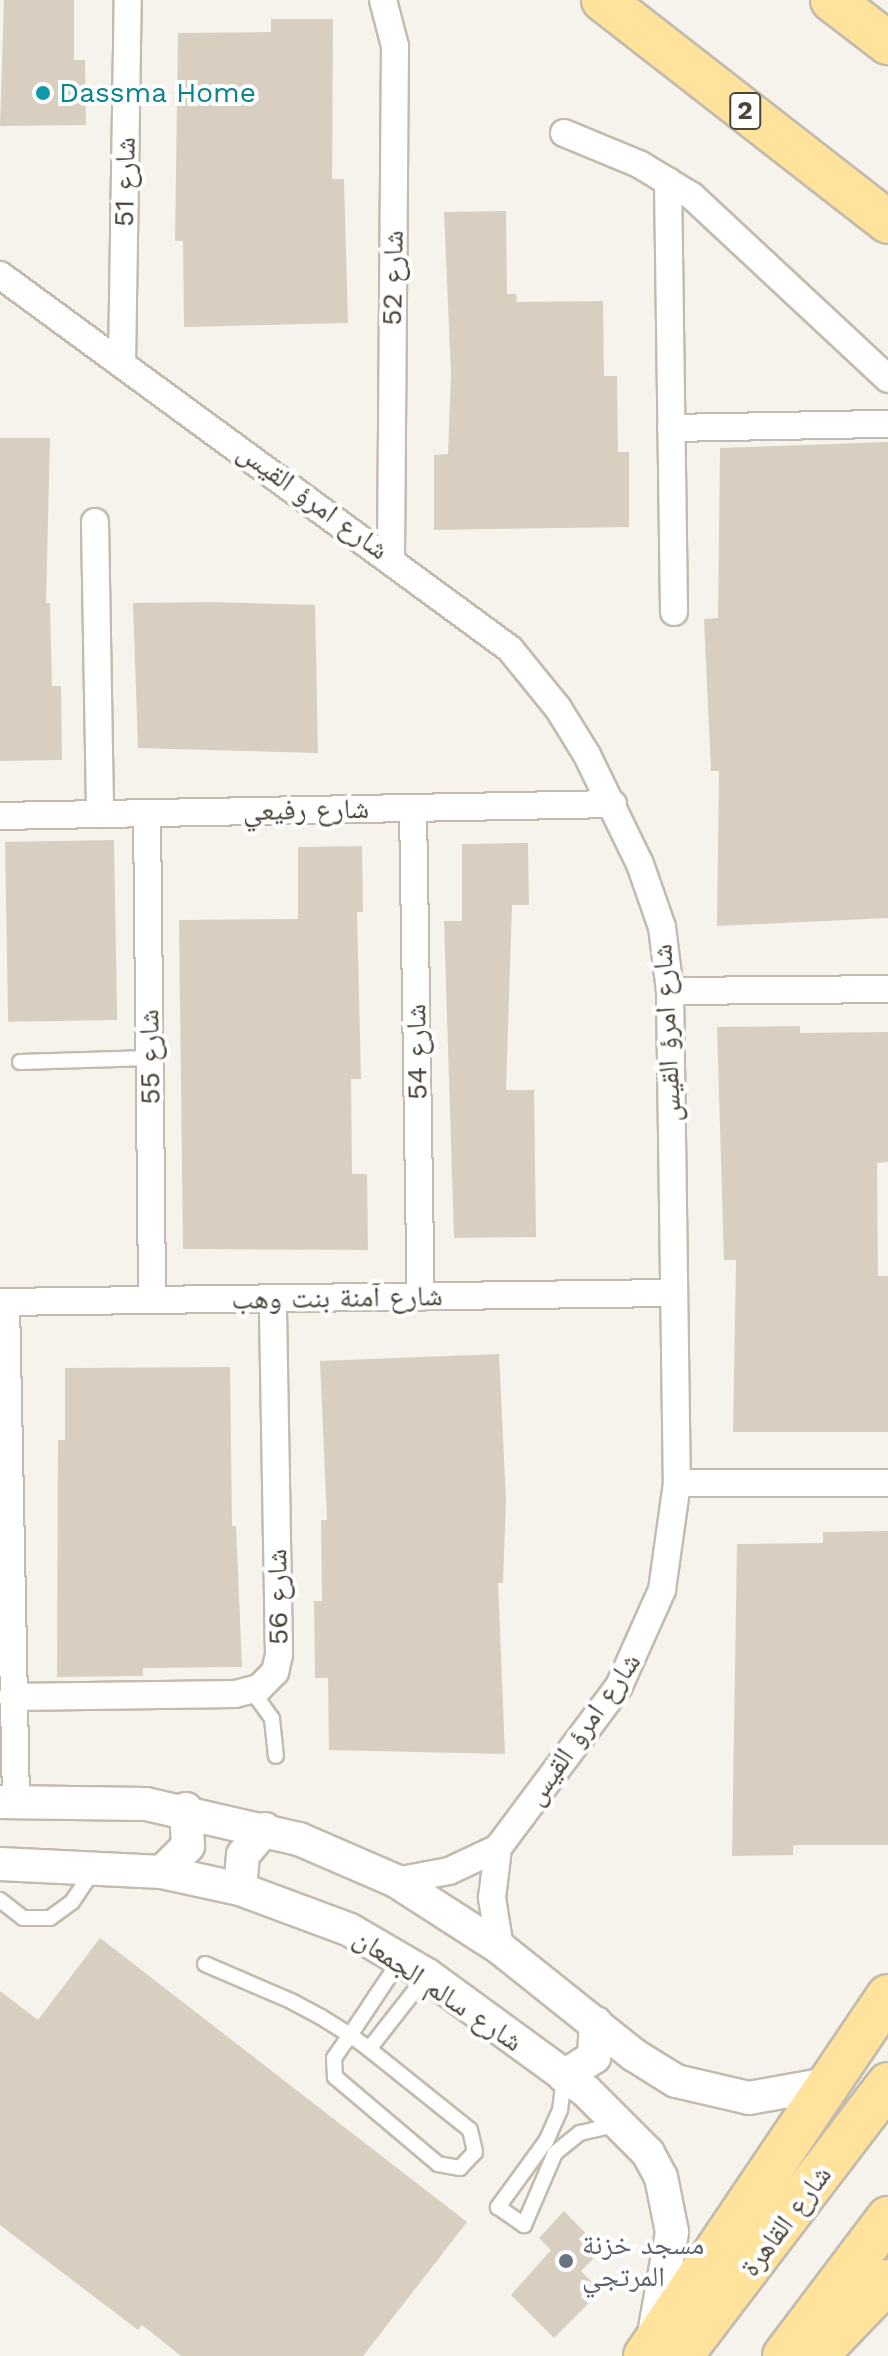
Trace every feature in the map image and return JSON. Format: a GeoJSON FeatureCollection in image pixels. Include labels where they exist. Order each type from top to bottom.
{"type":"FeatureCollection","features":[{"type":"Feature","properties":{"kind":"main road","name":"2"},"geometry":{"type":"LineString","coordinates":[[603,0],[888,222]]}},
{"type":"Feature","properties":{"kind":"main road"},"geometry":{"type":"LineString","coordinates":[[832,0],[888,43]]}},
{"type":"Feature","properties":{"kind":"main road"},"geometry":{"type":"LineString","coordinates":[[659,2352],[827,2084],[888,1996]]}},
{"type":"Feature","properties":{"kind":"main road","name":"شارع القاهرة"},"geometry":{"type":"LineString","coordinates":[[659,2352],[888,2084]]}},
{"type":"Feature","properties":{"kind":"main road"},"geometry":{"type":"LineString","coordinates":[[784,2356],[888,2218]]}},
{"type":"Feature","properties":{"kind":"main road"},"geometry":{"type":"LineString","coordinates":[[816,2356],[888,2281]]}},
{"type":"Feature","properties":{"kind":"street","name":"شارع 51"},"geometry":{"type":"LineString","coordinates":[[122,364],[128,0]]}},
{"type":"Feature","properties":{"kind":"street","name":"شارع 52"},"geometry":{"type":"LineString","coordinates":[[383,0],[395,46],[391,558]]}},
{"type":"Feature","properties":{"kind":"street"},"geometry":{"type":"LineString","coordinates":[[564,133],[668,181],[714,214],[888,379]]}},
{"type":"Feature","properties":{"kind":"street"},"geometry":{"type":"LineString","coordinates":[[668,181],[674,612]]}},
{"type":"Feature","properties":{"kind":"street","name":"شارع امرؤ القيس"},"geometry":{"type":"LineString","coordinates":[[0,275],[391,558],[519,659],[558,708],[613,804],[652,893],[670,991],[677,1483],[669,1562],[640,1647],[619,1686],[498,1848],[449,1871],[396,1881]]}},
{"type":"Feature","properties":{"kind":"street"},"geometry":{"type":"LineString","coordinates":[[671,428],[888,424]]}},
{"type":"Feature","properties":{"kind":"street"},"geometry":{"type":"LineString","coordinates":[[95,522],[100,814]]}},
{"type":"Feature","properties":{"kind":"street","name":"شارع رفيعي"},"geometry":{"type":"LineString","coordinates":[[0,816],[613,804]]}},
{"type":"Feature","properties":{"kind":"street","name":"شارع 54"},"geometry":{"type":"LineString","coordinates":[[413,808],[421,1297]]}},
{"type":"Feature","properties":{"kind":"street","name":"شارع 55"},"geometry":{"type":"LineString","coordinates":[[147,813],[152,1300]]}},
{"type":"Feature","properties":{"kind":"street"},"geometry":{"type":"LineString","coordinates":[[670,991],[888,989]]}},
{"type":"Feature","properties":{"kind":"street","name":"شارع آمنة بنت وهب"},"geometry":{"type":"LineString","coordinates":[[3,1302],[674,1293]]}},
{"type":"Feature","properties":{"kind":"street","name":"شارع 56"},"geometry":{"type":"LineString","coordinates":[[252,1691],[271,1679],[279,1654],[273,1299]]}},
{"type":"Feature","properties":{"kind":"street"},"geometry":{"type":"LineString","coordinates":[[3,1302],[12,1697],[8,1802],[99,1801],[186,1809],[265,1829],[333,1851],[396,1881],[500,1948],[654,2070],[699,2090],[773,2097],[827,2084]]}},
{"type":"Feature","properties":{"kind":"street"},"geometry":{"type":"LineString","coordinates":[[677,1483],[888,1483]]}},
{"type":"Feature","properties":{"kind":"street"},"geometry":{"type":"LineString","coordinates":[[12,1697],[252,1691]]}},
{"type":"Feature","properties":{"kind":"street"},"geometry":{"type":"LineString","coordinates":[[162,1872],[188,1846],[186,1809]]}},
{"type":"Feature","properties":{"kind":"street"},"geometry":{"type":"LineString","coordinates":[[240,1889],[243,1855],[265,1829]]}},
{"type":"Feature","properties":{"kind":"street","name":"شارع امرؤ القيس"},"geometry":{"type":"LineString","coordinates":[[498,1848],[492,1898],[500,1948]]}},
{"type":"Feature","properties":{"kind":"street","name":"شارع سالم الجمعان"},"geometry":{"type":"LineString","coordinates":[[0,1864],[96,1865],[162,1872],[240,1889],[324,1918],[414,1967],[564,2076],[625,2126],[661,2177],[671,2218],[671,2260],[659,2352]]}},
{"type":"Feature","properties":{"kind":"street"},"geometry":{"type":"LineString","coordinates":[[564,2076],[594,2057],[600,2034],[596,2023]]}},
{"type":"Feature","properties":{"kind":"lane"},"geometry":{"type":"LineString","coordinates":[[20,1062],[150,1058]]}},
{"type":"Feature","properties":{"kind":"lane"},"geometry":{"type":"LineString","coordinates":[[252,1691],[272,1719],[276,1756]]}},
{"type":"Feature","properties":{"kind":"lane"},"geometry":{"type":"LineString","coordinates":[[0,1900],[23,1918],[50,1918],[72,1902],[96,1865]]}},
{"type":"Feature","properties":{"kind":"lane"},"geometry":{"type":"LineString","coordinates":[[205,1964],[261,1986],[350,2035],[470,2130],[476,2144],[467,2165],[452,2169],[438,2164],[339,2085],[334,2058],[350,2035],[414,1967]]}},
{"type":"Feature","properties":{"kind":"lane"},"geometry":{"type":"LineString","coordinates":[[369,2049],[414,1967]]}},
{"type":"Feature","properties":{"kind":"lane"},"geometry":{"type":"LineString","coordinates":[[564,2076],[554,2126],[498,2207],[524,2225],[555,2153],[580,2133],[625,2126]]}},
{"type":"Feature","properties":{"kind":"building"},"geometry":{"type":"Polygon","coordinates":[[[4,0],[74,0],[74,60],[85,60],[86,125],[0,126],[4,0]]]}},
{"type":"Feature","properties":{"kind":"building"},"geometry":{"type":"Polygon","coordinates":[[[271,19],[333,19],[332,179],[344,179],[348,323],[184,327],[183,241],[175,241],[178,33],[271,32],[271,19]]]}},
{"type":"Feature","properties":{"kind":"building"},"geometry":{"type":"Polygon","coordinates":[[[506,211],[507,294],[516,294],[517,302],[603,301],[604,376],[617,376],[618,452],[629,452],[629,527],[434,530],[434,455],[448,454],[451,374],[444,212],[506,211]]]}},
{"type":"Feature","properties":{"kind":"building"},"geometry":{"type":"Polygon","coordinates":[[[0,438],[50,438],[46,603],[50,603],[52,686],[61,686],[62,760],[0,761],[0,438]]]}},
{"type":"Feature","properties":{"kind":"building"},"geometry":{"type":"Polygon","coordinates":[[[888,442],[888,918],[717,926],[719,771],[711,771],[704,619],[718,618],[720,448],[888,442]]]}},
{"type":"Feature","properties":{"kind":"building"},"geometry":{"type":"Polygon","coordinates":[[[133,603],[315,605],[318,753],[138,748],[133,603]]]}},
{"type":"Feature","properties":{"kind":"building"},"geometry":{"type":"Polygon","coordinates":[[[114,840],[117,1020],[8,1022],[5,842],[114,840]]]}},
{"type":"Feature","properties":{"kind":"building"},"geometry":{"type":"Polygon","coordinates":[[[528,843],[529,905],[512,905],[506,1090],[534,1090],[536,1237],[454,1238],[444,921],[462,921],[462,844],[528,843]]]}},
{"type":"Feature","properties":{"kind":"building"},"geometry":{"type":"Polygon","coordinates":[[[362,846],[363,912],[357,912],[361,1079],[351,1079],[352,1174],[367,1174],[368,1250],[183,1249],[179,920],[298,919],[298,847],[362,846]]]}},
{"type":"Feature","properties":{"kind":"building"},"geometry":{"type":"Polygon","coordinates":[[[800,1026],[800,1033],[888,1032],[888,1162],[877,1163],[878,1276],[888,1276],[888,1432],[733,1432],[736,1260],[724,1260],[717,1027],[800,1026]]]}},
{"type":"Feature","properties":{"kind":"building"},"geometry":{"type":"Polygon","coordinates":[[[499,1354],[506,1500],[503,1583],[498,1583],[505,1754],[329,1750],[328,1678],[315,1678],[314,1601],[322,1601],[321,1520],[327,1520],[320,1361],[499,1354]]]}},
{"type":"Feature","properties":{"kind":"building"},"geometry":{"type":"Polygon","coordinates":[[[230,1367],[232,1526],[236,1526],[242,1667],[143,1668],[143,1676],[57,1677],[58,1440],[65,1440],[65,1368],[230,1367]]]}},
{"type":"Feature","properties":{"kind":"building"},"geometry":{"type":"Polygon","coordinates":[[[888,1531],[888,1845],[793,1845],[793,1855],[732,1856],[737,1544],[823,1543],[823,1532],[888,1531]]]}},
{"type":"Feature","properties":{"kind":"building"},"geometry":{"type":"Polygon","coordinates":[[[100,1938],[467,2222],[363,2356],[181,2356],[142,2325],[138,2330],[0,2225],[0,1991],[38,2020],[100,1938]]]}},
{"type":"Feature","properties":{"kind":"building","name":"مسجد خزنة المرتجي"},"geometry":{"type":"Polygon","coordinates":[[[564,2211],[602,2250],[581,2271],[601,2291],[554,2338],[511,2295],[551,2250],[539,2238],[564,2211]]]}},
{"type":"Feature","properties":{"kind":"place","name":"Dassma Home"},"geometry":{"type":"Point","coordinates":[43,93]}},
{"type":"Feature","properties":{"kind":"place","name":"مسجد خزنة المرتجي"},"geometry":{"type":"Point","coordinates":[566,2261]}}]}
